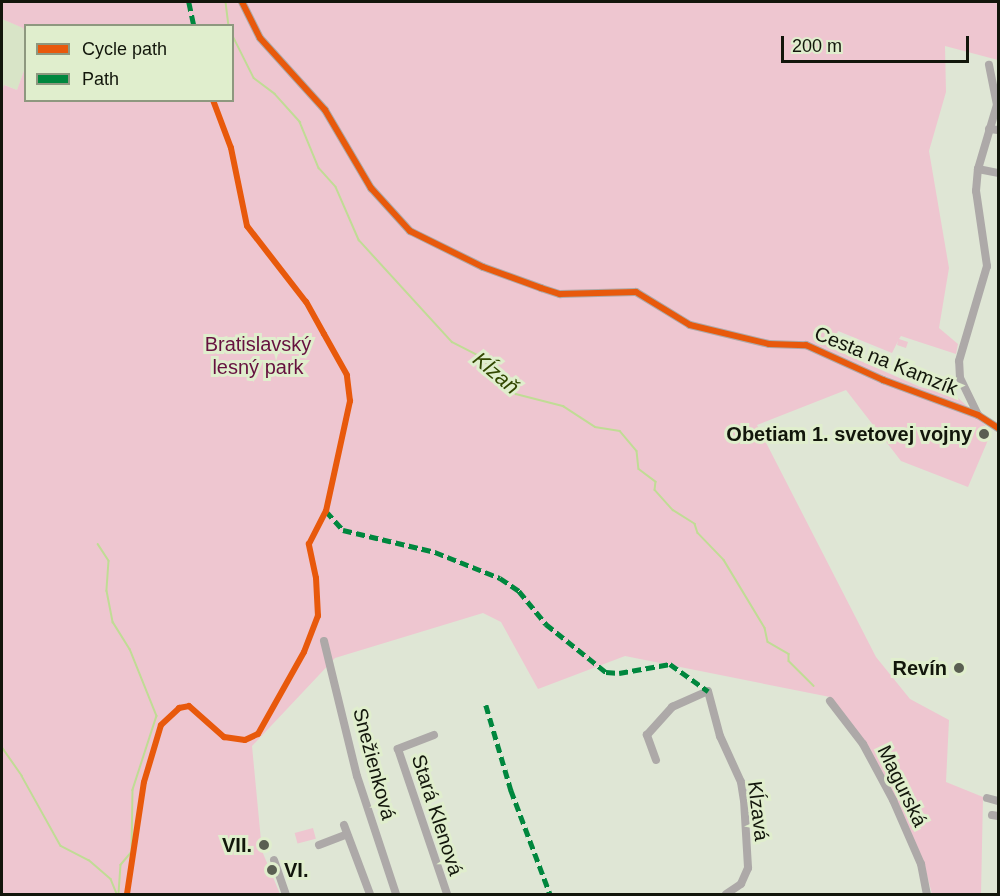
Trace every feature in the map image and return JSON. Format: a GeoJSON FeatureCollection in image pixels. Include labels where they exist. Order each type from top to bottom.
{"type":"FeatureCollection","features":[{"type":"Feature","properties":{"kind":"street","name":"Cesta na Kamzík"},"geometry":{"type":"LineString","coordinates":[[242,2],[260,38],[326,110],[371,188],[410,231],[483,267],[560,294],[636,292],[690,325],[769,344],[806,345],[882,380],[978,415],[999,428]]}},
{"type":"Feature","properties":{"kind":"street"},"geometry":{"type":"LineString","coordinates":[[978,415],[960,378],[959,360],[987,266],[976,201],[978,169],[994,129],[998,105],[989,65]]}},
{"type":"Feature","properties":{"kind":"street"},"geometry":{"type":"LineString","coordinates":[[978,169],[999,173]]}},
{"type":"Feature","properties":{"kind":"street","name":"Snežienková"},"geometry":{"type":"LineString","coordinates":[[324,641],[357,776],[396,894]]}},
{"type":"Feature","properties":{"kind":"street","name":"Kĺzavá"},"geometry":{"type":"LineString","coordinates":[[656,760],[647,735],[672,707],[708,691],[720,736],[741,782],[744,800],[748,868],[741,884],[726,894]]}},
{"type":"Feature","properties":{"kind":"street","name":"Magurská"},"geometry":{"type":"LineString","coordinates":[[830,701],[862,744],[893,800],[921,864],[927,894]]}},
{"type":"Feature","properties":{"kind":"street","name":"Stará Klenová"},"geometry":{"type":"LineString","coordinates":[[434,735],[398,749],[447,894]]}},
{"type":"Feature","properties":{"kind":"street"},"geometry":{"type":"LineString","coordinates":[[987,798],[999,801]]}},
{"type":"Feature","properties":{"kind":"street"},"geometry":{"type":"LineString","coordinates":[[319,845],[346,830],[370,894]]}},
{"type":"Feature","properties":{"kind":"street"},"geometry":{"type":"LineString","coordinates":[[274,860],[286,894]]}},
{"type":"Feature","properties":{"kind":"shaded area"},"geometry":{"type":"Polygon","coordinates":[[[2,19],[24,28],[24,71],[17,90],[5,85],[2,92],[2,19]]]}},
{"type":"Feature","properties":{"kind":"green space","name":"Bratislavský lesný park"},"geometry":{"type":"Polygon","coordinates":[[[2,2],[998,2],[998,60],[945,46],[946,92],[929,151],[949,268],[939,328],[958,344],[956,354],[901,336],[899,339],[908,342],[906,348],[897,345],[898,341],[892,353],[838,331],[831,348],[920,387],[957,397],[977,415],[991,433],[968,487],[901,461],[846,390],[757,425],[876,657],[910,699],[949,720],[946,782],[983,797],[981,894],[932,894],[923,860],[863,742],[830,697],[625,656],[538,689],[501,622],[483,613],[335,658],[252,746],[262,851],[280,894],[2,894],[2,92],[4,85],[17,90],[24,71],[24,102],[234,102],[234,24],[24,24],[24,31],[23,28],[2,19],[2,2]]]}},
{"type":"Feature","properties":{"kind":"green space"},"geometry":{"type":"Polygon","coordinates":[[[313,828],[316,839],[297,844],[295,833],[313,828]]]}},
{"type":"Feature","properties":{"kind":"waterway","name":"Kĺzaň"},"geometry":{"type":"LineString","coordinates":[[226,2],[229,24]]}},
{"type":"Feature","properties":{"kind":"waterway","name":"Kĺzaň"},"geometry":{"type":"LineString","coordinates":[[234,38],[254,78],[275,94],[300,122],[319,168],[336,187],[359,240],[452,342],[481,357],[516,394],[563,406],[595,427],[620,431],[637,451],[639,469],[656,482],[655,490],[673,510],[695,524],[698,533],[724,560],[765,628],[768,642],[789,654],[789,661],[814,686]]}},
{"type":"Feature","properties":{"kind":"waterway"},"geometry":{"type":"LineString","coordinates":[[98,544],[109,561],[107,591],[113,622],[130,649],[157,716],[133,790],[132,852],[121,865],[119,894]]}},
{"type":"Feature","properties":{"kind":"waterway"},"geometry":{"type":"LineString","coordinates":[[2,747],[22,776],[61,846],[89,860],[111,879],[117,894]]}},
{"type":"Feature","properties":{"kind":"marked path"},"geometry":{"type":"LineString","coordinates":[[189,2],[194,24]]}},
{"type":"Feature","properties":{"kind":"marked path"},"geometry":{"type":"LineString","coordinates":[[326,511],[343,530],[435,552],[500,578],[519,591],[546,624],[606,672],[619,673],[670,664],[708,691]]}},
{"type":"Feature","properties":{"kind":"marked path"},"geometry":{"type":"LineString","coordinates":[[486,705],[511,790],[550,894]]}},
{"type":"Feature","properties":{"kind":"cycle path"},"geometry":{"type":"LineString","coordinates":[[242,2],[260,38],[325,110],[371,188],[410,231],[483,267],[560,294],[636,292],[690,325],[769,344],[806,345],[883,380],[978,415],[998,428]]}},
{"type":"Feature","properties":{"kind":"cycle path"},"geometry":{"type":"LineString","coordinates":[[127,894],[144,782],[161,725],[179,708],[189,706],[224,737],[245,740],[258,734],[304,652],[318,616],[316,578],[309,544],[326,511],[350,401],[347,375],[306,302],[247,226],[231,148],[214,102]]}},
{"type":"Feature","properties":{"kind":"place","name":"Obetiam 1. svetovej vojny"},"geometry":{"type":"Point","coordinates":[984,434]}},
{"type":"Feature","properties":{"kind":"place","name":"Revín"},"geometry":{"type":"Point","coordinates":[959,668]}},
{"type":"Feature","properties":{"kind":"place","name":"VII."},"geometry":{"type":"Point","coordinates":[264,845]}},
{"type":"Feature","properties":{"kind":"place","name":"VI."},"geometry":{"type":"Point","coordinates":[272,870]}}]}
